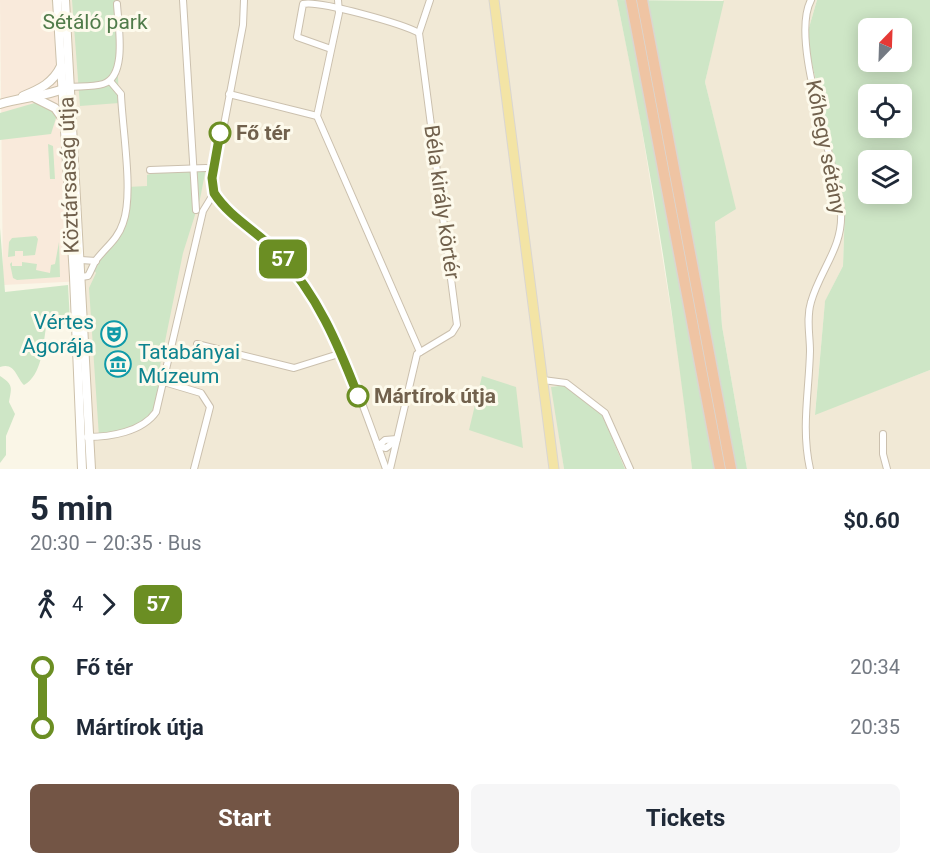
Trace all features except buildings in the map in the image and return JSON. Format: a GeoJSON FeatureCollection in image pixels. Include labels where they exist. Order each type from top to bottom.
{"type":"FeatureCollection","features":[{"type":"Feature","properties":{"kind":"highway"},"geometry":{"type":"LineString","coordinates":[[631,0],[720,469]]}},
{"type":"Feature","properties":{"kind":"highway"},"geometry":{"type":"LineString","coordinates":[[642,0],[731,469]]}},
{"type":"Feature","properties":{"kind":"main road"},"geometry":{"type":"LineString","coordinates":[[494,0],[554,469]]}},
{"type":"Feature","properties":{"kind":"street"},"geometry":{"type":"LineString","coordinates":[[57,0],[61,65],[66,88]]}},
{"type":"Feature","properties":{"kind":"street"},"geometry":{"type":"LineString","coordinates":[[65,0],[66,88]]}},
{"type":"Feature","properties":{"kind":"street"},"geometry":{"type":"LineString","coordinates":[[183,0],[196,210]]}},
{"type":"Feature","properties":{"kind":"street"},"geometry":{"type":"LineString","coordinates":[[244,0],[243,25],[212,178],[214,193],[292,268],[320,309],[342,353],[388,469]]}},
{"type":"Feature","properties":{"kind":"street"},"geometry":{"type":"LineString","coordinates":[[338,0],[331,49],[317,116],[420,352],[414,365],[388,469]]}},
{"type":"Feature","properties":{"kind":"street","name":"Béla király körtér"},"geometry":{"type":"LineString","coordinates":[[420,352],[452,333],[458,318],[419,33],[430,0]]}},
{"type":"Feature","properties":{"kind":"street","name":"Kőhegy sétány"},"geometry":{"type":"LineString","coordinates":[[810,469],[804,432],[810,348],[808,317],[814,292],[842,231],[839,193],[823,132],[807,48],[804,19],[811,0]]}},
{"type":"Feature","properties":{"kind":"street"},"geometry":{"type":"LineString","coordinates":[[331,49],[299,39],[296,33],[303,4],[315,3],[405,26],[419,33]]}},
{"type":"Feature","properties":{"kind":"street"},"geometry":{"type":"LineString","coordinates":[[43,87],[66,88],[110,81],[118,70],[119,62],[117,4]]}},
{"type":"Feature","properties":{"kind":"street"},"geometry":{"type":"LineString","coordinates":[[0,104],[43,87],[54,78],[61,65]]}},
{"type":"Feature","properties":{"kind":"street"},"geometry":{"type":"LineString","coordinates":[[81,277],[88,276],[96,261],[118,235],[127,203],[120,94],[110,81]]}},
{"type":"Feature","properties":{"kind":"street"},"geometry":{"type":"LineString","coordinates":[[20,98],[34,98],[66,88]]}},
{"type":"Feature","properties":{"kind":"street","name":"Köztársaság útja"},"geometry":{"type":"LineString","coordinates":[[66,88],[63,119],[84,437],[91,469]]}},
{"type":"Feature","properties":{"kind":"street","name":"Köztársaság útja"},"geometry":{"type":"LineString","coordinates":[[66,88],[81,260],[84,437],[82,469]]}},
{"type":"Feature","properties":{"kind":"street"},"geometry":{"type":"LineString","coordinates":[[229,94],[317,116]]}},
{"type":"Feature","properties":{"kind":"street"},"geometry":{"type":"LineString","coordinates":[[34,98],[55,108],[63,119]]}},
{"type":"Feature","properties":{"kind":"street"},"geometry":{"type":"LineString","coordinates":[[150,170],[206,168]]}},
{"type":"Feature","properties":{"kind":"street"},"geometry":{"type":"LineString","coordinates":[[84,437],[104,436],[146,424],[156,412],[203,211],[214,193]]}},
{"type":"Feature","properties":{"kind":"street"},"geometry":{"type":"LineString","coordinates":[[81,260],[96,261]]}},
{"type":"Feature","properties":{"kind":"street"},"geometry":{"type":"LineString","coordinates":[[196,344],[285,367],[301,367],[342,353]]}},
{"type":"Feature","properties":{"kind":"street"},"geometry":{"type":"LineString","coordinates":[[543,380],[566,383],[605,412],[630,469]]}},
{"type":"Feature","properties":{"kind":"street"},"geometry":{"type":"LineString","coordinates":[[164,382],[201,393],[210,407],[194,469]]}},
{"type":"Feature","properties":{"kind":"street"},"geometry":{"type":"LineString","coordinates":[[883,434],[883,454],[887,469]]}},
{"type":"Feature","properties":{"kind":"street"},"geometry":{"type":"LineString","coordinates":[[378,446],[386,448],[397,439]]}},
{"type":"Feature","properties":{"kind":"shaded area"},"geometry":{"type":"Polygon","coordinates":[[[0,0],[51,0],[84,281],[3,285],[0,0]]]}},
{"type":"Feature","properties":{"kind":"shaded area"},"geometry":{"type":"Polygon","coordinates":[[[51,0],[617,0],[636,93],[680,366],[692,469],[625,469],[603,416],[565,385],[552,387],[564,469],[95,469],[84,281],[51,0]]]}},
{"type":"Feature","properties":{"kind":"shaded area"},"geometry":{"type":"Polygon","coordinates":[[[723,0],[817,0],[806,38],[845,206],[843,266],[825,302],[815,414],[930,370],[930,469],[747,469],[722,326],[715,221],[735,209],[705,82],[723,0]]]}},
{"type":"Feature","properties":{"kind":"green space","name":"Sétáló park"},"geometry":{"type":"Polygon","coordinates":[[[72,0],[115,0],[119,103],[80,106],[72,0]]]}},
{"type":"Feature","properties":{"kind":"green space"},"geometry":{"type":"Polygon","coordinates":[[[617,0],[724,1],[705,82],[736,209],[715,222],[722,326],[747,469],[692,469],[660,234],[617,0]]]}},
{"type":"Feature","properties":{"kind":"green space"},"geometry":{"type":"Polygon","coordinates":[[[817,0],[930,0],[930,370],[815,415],[825,301],[843,266],[845,206],[806,38],[817,0]]]}},
{"type":"Feature","properties":{"kind":"green space"},"geometry":{"type":"Polygon","coordinates":[[[38,102],[46,105],[57,115],[51,134],[0,140],[0,113],[38,102]]]}},
{"type":"Feature","properties":{"kind":"green space"},"geometry":{"type":"Polygon","coordinates":[[[48,144],[53,146],[55,179],[50,179],[48,144]]]}},
{"type":"Feature","properties":{"kind":"green space"},"geometry":{"type":"Polygon","coordinates":[[[206,168],[200,199],[183,253],[160,366],[167,368],[159,404],[146,424],[99,437],[89,288],[96,273],[93,268],[123,223],[127,187],[147,186],[147,175],[150,174],[150,170],[206,168]]]}},
{"type":"Feature","properties":{"kind":"green space"},"geometry":{"type":"Polygon","coordinates":[[[0,228],[5,292],[68,285],[70,321],[62,326],[46,327],[38,367],[35,374],[24,385],[12,368],[0,367],[0,228]]]}},
{"type":"Feature","properties":{"kind":"green space"},"geometry":{"type":"Polygon","coordinates":[[[36,236],[38,239],[35,255],[23,256],[23,251],[15,251],[15,256],[8,257],[9,242],[12,238],[36,236]]]}},
{"type":"Feature","properties":{"kind":"green space"},"geometry":{"type":"Polygon","coordinates":[[[59,242],[60,277],[17,280],[13,278],[10,264],[12,262],[12,266],[22,266],[22,262],[37,264],[36,270],[50,273],[51,265],[55,264],[59,242]]]}},
{"type":"Feature","properties":{"kind":"green space"},"geometry":{"type":"Polygon","coordinates":[[[0,376],[10,386],[9,402],[15,414],[6,436],[6,455],[0,463],[0,376]]]}},
{"type":"Feature","properties":{"kind":"green space"},"geometry":{"type":"Polygon","coordinates":[[[482,376],[516,387],[523,448],[469,430],[482,376]]]}},
{"type":"Feature","properties":{"kind":"green space"},"geometry":{"type":"Polygon","coordinates":[[[566,385],[603,416],[625,469],[564,469],[551,387],[566,385]]]}},
{"type":"Feature","properties":{"kind":"bus line","name":"57"},"geometry":{"type":"LineString","coordinates":[[220,133],[212,178],[214,193],[228,209],[263,238],[292,268],[331,327],[358,396]]}},
{"type":"Feature","properties":{"kind":"place","name":"Fő tér"},"geometry":{"type":"Point","coordinates":[220,133]}},
{"type":"Feature","properties":{"kind":"place","name":"Vértes Agorája"},"geometry":{"type":"Point","coordinates":[114,334]}},
{"type":"Feature","properties":{"kind":"place","name":"Tatabányai Múzeum"},"geometry":{"type":"Point","coordinates":[118,364]}},
{"type":"Feature","properties":{"kind":"place","name":"Mártírok útja"},"geometry":{"type":"Point","coordinates":[358,396]}}]}
